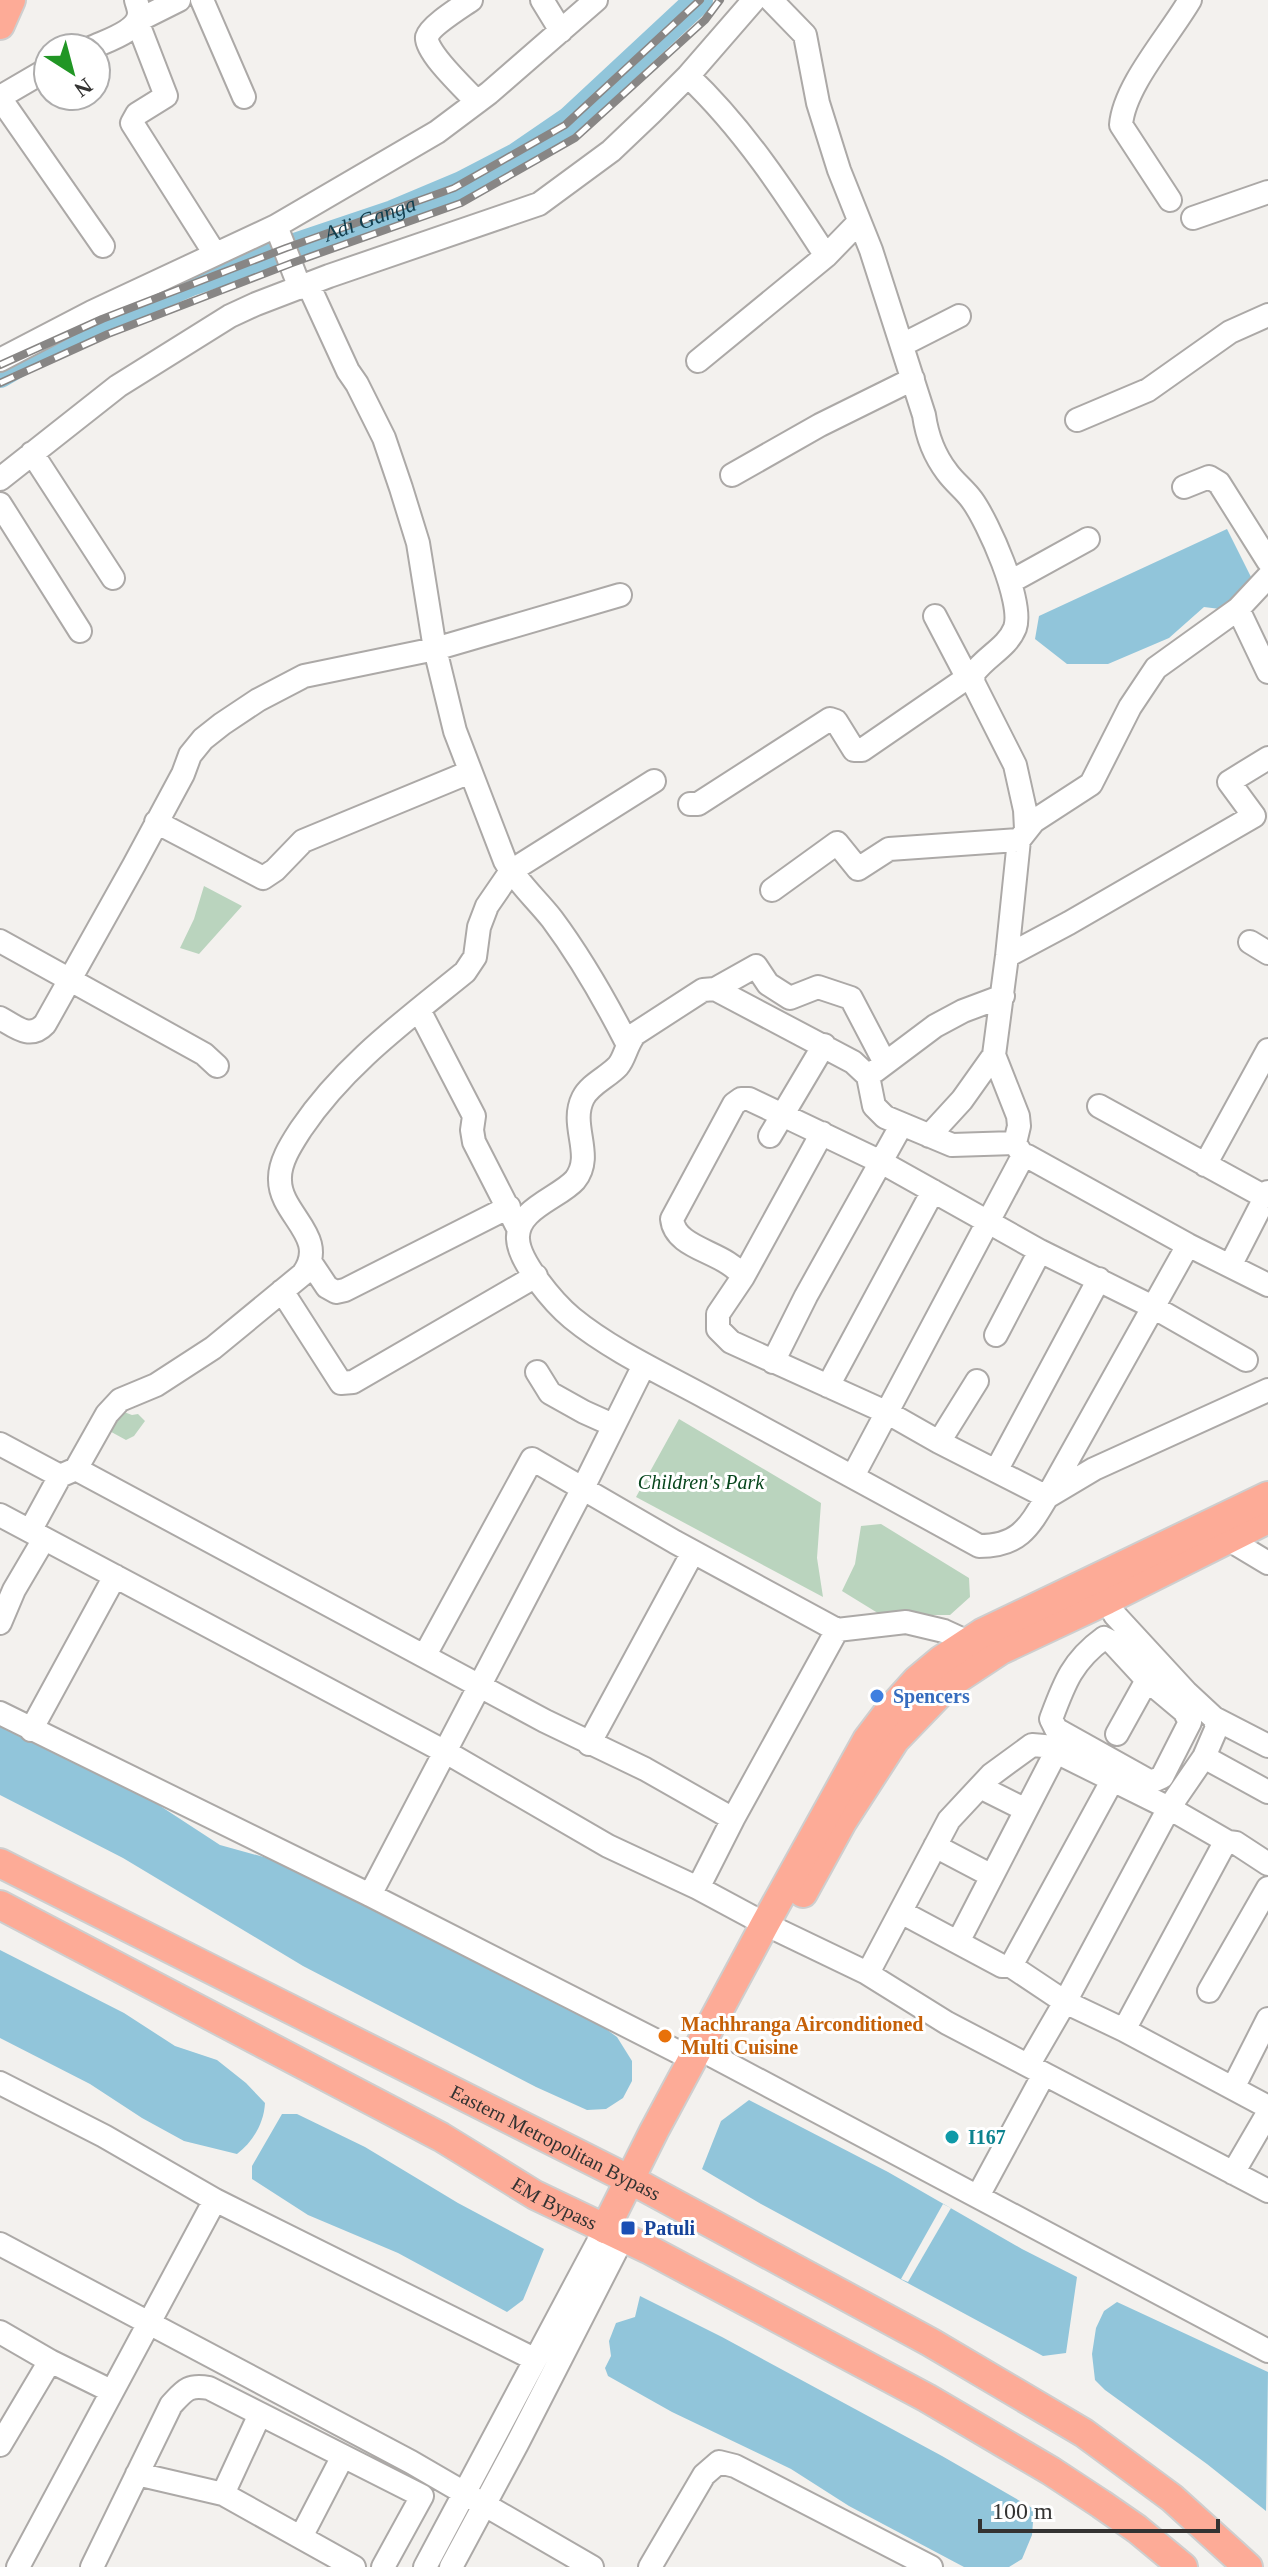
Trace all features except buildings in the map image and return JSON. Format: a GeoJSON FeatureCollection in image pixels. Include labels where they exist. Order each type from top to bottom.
{"type":"FeatureCollection","features":[{"type":"Feature","properties":{"kind":"main road"},"geometry":{"type":"LineString","coordinates":[[0,25],[11,0]]}},
{"type":"Feature","properties":{"kind":"main road"},"geometry":{"type":"LineString","coordinates":[[773,1928],[895,1740],[948,1685],[1101,1590],[1268,1496]]}},
{"type":"Feature","properties":{"kind":"main road"},"geometry":{"type":"LineString","coordinates":[[614,2233],[867,1740],[917,1680],[982,1633],[1101,1590],[1228,1539],[1268,1519]]}},
{"type":"Feature","properties":{"kind":"main road","name":"Eastern Metropolitan Bypass"},"geometry":{"type":"LineString","coordinates":[[0,1863],[638,2185],[917,2334],[1084,2433],[1172,2498],[1248,2567]]}},
{"type":"Feature","properties":{"kind":"main road","name":"EM Bypass"},"geometry":{"type":"LineString","coordinates":[[0,1905],[441,2137],[535,2195],[614,2233],[927,2398],[1101,2504],[1183,2567]]}},
{"type":"Feature","properties":{"kind":"street"},"geometry":{"type":"LineString","coordinates":[[136,11],[179,0]]}},
{"type":"Feature","properties":{"kind":"street"},"geometry":{"type":"LineString","coordinates":[[202,0],[244,97]]}},
{"type":"Feature","properties":{"kind":"street"},"geometry":{"type":"LineString","coordinates":[[471,0],[439,23],[428,34],[427,40],[432,51],[477,102]]}},
{"type":"Feature","properties":{"kind":"street"},"geometry":{"type":"LineString","coordinates":[[542,0],[561,31]]}},
{"type":"Feature","properties":{"kind":"street"},"geometry":{"type":"LineString","coordinates":[[0,360],[92,312],[276,226],[437,132],[477,102],[596,0]]}},
{"type":"Feature","properties":{"kind":"street"},"geometry":{"type":"LineString","coordinates":[[0,479],[118,386],[230,316],[304,286],[539,204],[611,151],[688,76],[754,0]]}},
{"type":"Feature","properties":{"kind":"street"},"geometry":{"type":"LineString","coordinates":[[690,804],[698,804],[830,719],[836,721],[854,750],[862,750],[970,675],[981,662],[1002,648],[1016,625],[1016,604],[1010,582],[973,501],[946,471],[927,436],[924,415],[871,250],[818,103],[805,35],[771,0]]}},
{"type":"Feature","properties":{"kind":"street"},"geometry":{"type":"LineString","coordinates":[[1170,200],[1121,125],[1122,112],[1130,93],[1190,0]]}},
{"type":"Feature","properties":{"kind":"street"},"geometry":{"type":"LineString","coordinates":[[112,38],[129,29],[136,11]]}},
{"type":"Feature","properties":{"kind":"street"},"geometry":{"type":"LineString","coordinates":[[136,11],[166,96],[137,114],[132,123],[215,254]]}},
{"type":"Feature","properties":{"kind":"street"},"geometry":{"type":"LineString","coordinates":[[688,76],[717,103],[770,170],[826,256]]}},
{"type":"Feature","properties":{"kind":"street"},"geometry":{"type":"LineString","coordinates":[[32,79],[0,98],[103,246]]}},
{"type":"Feature","properties":{"kind":"street"},"geometry":{"type":"LineString","coordinates":[[1193,218],[1268,192]]}},
{"type":"Feature","properties":{"kind":"street"},"geometry":{"type":"LineString","coordinates":[[698,361],[826,256],[859,222]]}},
{"type":"Feature","properties":{"kind":"street"},"geometry":{"type":"LineString","coordinates":[[276,226],[384,438],[418,543],[435,649],[455,731],[511,871],[579,957],[627,1043]]}},
{"type":"Feature","properties":{"kind":"street"},"geometry":{"type":"LineString","coordinates":[[1077,420],[1148,390],[1230,332],[1268,315]]}},
{"type":"Feature","properties":{"kind":"street"},"geometry":{"type":"LineString","coordinates":[[902,345],[959,316]]}},
{"type":"Feature","properties":{"kind":"street"},"geometry":{"type":"LineString","coordinates":[[732,475],[844,412],[913,379]]}},
{"type":"Feature","properties":{"kind":"street"},"geometry":{"type":"LineString","coordinates":[[32,453],[113,578]]}},
{"type":"Feature","properties":{"kind":"street"},"geometry":{"type":"LineString","coordinates":[[1184,487],[1209,477],[1219,483],[1268,561]]}},
{"type":"Feature","properties":{"kind":"street"},"geometry":{"type":"LineString","coordinates":[[0,504],[80,631]]}},
{"type":"Feature","properties":{"kind":"street"},"geometry":{"type":"LineString","coordinates":[[1010,582],[1088,539]]}},
{"type":"Feature","properties":{"kind":"street"},"geometry":{"type":"LineString","coordinates":[[772,890],[837,843],[858,869],[889,849],[1022,834],[1046,811],[1084,791],[1091,784],[1130,707],[1156,668],[1238,609],[1268,577]]}},
{"type":"Feature","properties":{"kind":"street"},"geometry":{"type":"LineString","coordinates":[[0,1018],[32,1033],[45,1024],[183,774],[190,755],[203,739],[258,700],[304,676],[435,649],[620,595]]}},
{"type":"Feature","properties":{"kind":"street"},"geometry":{"type":"LineString","coordinates":[[1238,609],[1268,672]]}},
{"type":"Feature","properties":{"kind":"street"},"geometry":{"type":"LineString","coordinates":[[929,1136],[962,1100],[994,1055],[1025,810],[1015,765],[970,675],[935,616]]}},
{"type":"Feature","properties":{"kind":"street"},"geometry":{"type":"LineString","coordinates":[[1007,956],[1254,816],[1229,782],[1268,758]]}},
{"type":"Feature","properties":{"kind":"street"},"geometry":{"type":"LineString","coordinates":[[156,822],[263,878],[303,841],[470,772]]}},
{"type":"Feature","properties":{"kind":"street"},"geometry":{"type":"LineString","coordinates":[[0,1623],[68,1472],[107,1414],[120,1400],[156,1385],[213,1348],[303,1274],[311,1263],[313,1254],[307,1235],[282,1191],[279,1179],[290,1146],[323,1098],[372,1047],[465,972],[475,957],[479,927],[487,906],[511,871],[654,781]]}},
{"type":"Feature","properties":{"kind":"street"},"geometry":{"type":"LineString","coordinates":[[0,941],[204,1054],[217,1066]]}},
{"type":"Feature","properties":{"kind":"street"},"geometry":{"type":"LineString","coordinates":[[1188,1245],[1029,1528],[998,1546],[979,1546],[644,1365],[572,1318],[536,1276],[517,1240],[525,1218],[574,1181],[582,1167],[584,1153],[578,1128],[583,1097],[618,1066],[627,1043],[653,1020],[666,1015],[688,998],[703,990],[715,989],[756,966],[768,984],[790,998],[818,987],[851,998],[876,1070],[874,1106],[885,1117],[952,1145],[1019,1150],[1188,1245],[1268,1285]]}},
{"type":"Feature","properties":{"kind":"street"},"geometry":{"type":"LineString","coordinates":[[715,989],[853,1062],[876,1070]]}},
{"type":"Feature","properties":{"kind":"street"},"geometry":{"type":"LineString","coordinates":[[876,1070],[935,1026],[963,1011],[1003,996]]}},
{"type":"Feature","properties":{"kind":"street"},"geometry":{"type":"LineString","coordinates":[[419,1010],[474,1116],[474,1142],[519,1230]]}},
{"type":"Feature","properties":{"kind":"street"},"geometry":{"type":"LineString","coordinates":[[770,1136],[824,1045]]}},
{"type":"Feature","properties":{"kind":"street"},"geometry":{"type":"LineString","coordinates":[[1205,1165],[1268,1050]]}},
{"type":"Feature","properties":{"kind":"street"},"geometry":{"type":"LineString","coordinates":[[853,1476],[987,1221],[1019,1150],[1018,1116],[994,1055]]}},
{"type":"Feature","properties":{"kind":"street"},"geometry":{"type":"LineString","coordinates":[[743,1277],[731,1264],[679,1237],[672,1219],[734,1104],[741,1099],[749,1099],[881,1162],[1040,1251],[1153,1307],[1246,1360]]}},
{"type":"Feature","properties":{"kind":"street"},"geometry":{"type":"LineString","coordinates":[[1099,1106],[1205,1165],[1267,1194],[1230,1266]]}},
{"type":"Feature","properties":{"kind":"street"},"geometry":{"type":"LineString","coordinates":[[773,1362],[806,1296],[902,1124]]}},
{"type":"Feature","properties":{"kind":"street"},"geometry":{"type":"LineString","coordinates":[[822,1133],[743,1277],[718,1314],[718,1329],[731,1342],[888,1413],[1047,1497]]}},
{"type":"Feature","properties":{"kind":"street"},"geometry":{"type":"LineString","coordinates":[[828,1386],[933,1191]]}},
{"type":"Feature","properties":{"kind":"street"},"geometry":{"type":"LineString","coordinates":[[311,1263],[327,1287],[336,1292],[345,1290],[509,1207]]}},
{"type":"Feature","properties":{"kind":"street"},"geometry":{"type":"LineString","coordinates":[[996,1335],[1040,1251]]}},
{"type":"Feature","properties":{"kind":"street"},"geometry":{"type":"LineString","coordinates":[[282,1291],[341,1383],[353,1382],[536,1276]]}},
{"type":"Feature","properties":{"kind":"street"},"geometry":{"type":"LineString","coordinates":[[996,1471],[1099,1279]]}},
{"type":"Feature","properties":{"kind":"street"},"geometry":{"type":"LineString","coordinates":[[370,1895],[644,1365]]}},
{"type":"Feature","properties":{"kind":"street"},"geometry":{"type":"LineString","coordinates":[[537,1372],[550,1393],[613,1425]]}},
{"type":"Feature","properties":{"kind":"street"},"geometry":{"type":"LineString","coordinates":[[939,1442],[977,1381]]}},
{"type":"Feature","properties":{"kind":"street"},"geometry":{"type":"LineString","coordinates":[[1047,1497],[1094,1469],[1268,1390]]}},
{"type":"Feature","properties":{"kind":"street"},"geometry":{"type":"LineString","coordinates":[[0,1444],[68,1472],[425,1655],[589,1744],[645,1769],[733,1819]]}},
{"type":"Feature","properties":{"kind":"street"},"geometry":{"type":"LineString","coordinates":[[425,1655],[532,1459],[582,1490],[837,1630],[906,1622],[944,1631],[968,1642]]}},
{"type":"Feature","properties":{"kind":"street"},"geometry":{"type":"LineString","coordinates":[[0,1515],[446,1753],[608,1846],[868,1973],[947,2023],[1268,2191]]}},
{"type":"Feature","properties":{"kind":"street"},"geometry":{"type":"LineString","coordinates":[[1228,1539],[1268,1563]]}},
{"type":"Feature","properties":{"kind":"street"},"geometry":{"type":"LineString","coordinates":[[589,1744],[693,1552]]}},
{"type":"Feature","properties":{"kind":"street"},"geometry":{"type":"LineString","coordinates":[[31,1730],[115,1576]]}},
{"type":"Feature","properties":{"kind":"street"},"geometry":{"type":"LineString","coordinates":[[1101,1590],[1115,1615],[1153,1671],[1184,1711],[1190,1722],[1162,1777],[1151,1782],[1056,1729],[1051,1719],[1068,1674],[1088,1649],[1104,1638],[1153,1671],[1214,1718],[1268,1746]]}},
{"type":"Feature","properties":{"kind":"street"},"geometry":{"type":"LineString","coordinates":[[698,1888],[837,1630]]}},
{"type":"Feature","properties":{"kind":"street"},"geometry":{"type":"LineString","coordinates":[[1117,1734],[1153,1671]]}},
{"type":"Feature","properties":{"kind":"street"},"geometry":{"type":"LineString","coordinates":[[0,1713],[978,2196],[1268,2351]]}},
{"type":"Feature","properties":{"kind":"street"},"geometry":{"type":"LineString","coordinates":[[978,2196],[1065,2002],[1169,1808],[1204,1757],[1217,1727],[1214,1718]]}},
{"type":"Feature","properties":{"kind":"street"},"geometry":{"type":"LineString","coordinates":[[868,1973],[949,1820],[991,1775],[1032,1745],[1044,1746],[1169,1808],[1228,1842],[1236,1843],[1268,1864]]}},
{"type":"Feature","properties":{"kind":"street"},"geometry":{"type":"LineString","coordinates":[[958,1942],[1056,1752]]}},
{"type":"Feature","properties":{"kind":"street"},"geometry":{"type":"LineString","coordinates":[[1204,1757],[1268,1792]]}},
{"type":"Feature","properties":{"kind":"street"},"geometry":{"type":"LineString","coordinates":[[1011,1966],[1112,1781]]}},
{"type":"Feature","properties":{"kind":"street"},"geometry":{"type":"LineString","coordinates":[[980,1787],[1026,1810]]}},
{"type":"Feature","properties":{"kind":"street"},"geometry":{"type":"LineString","coordinates":[[1124,2030],[1217,1856],[1228,1842]]}},
{"type":"Feature","properties":{"kind":"street"},"geometry":{"type":"LineString","coordinates":[[935,1846],[992,1876]]}},
{"type":"Feature","properties":{"kind":"street"},"geometry":{"type":"LineString","coordinates":[[1209,1991],[1268,1888]]}},
{"type":"Feature","properties":{"kind":"street"},"geometry":{"type":"LineString","coordinates":[[901,1912],[1002,1966],[1011,1966],[1065,2002],[1268,2107]]}},
{"type":"Feature","properties":{"kind":"street"},"geometry":{"type":"LineString","coordinates":[[1233,2088],[1268,2019]]}},
{"type":"Feature","properties":{"kind":"street"},"geometry":{"type":"LineString","coordinates":[[0,2083],[104,2136],[215,2200],[530,2368],[546,2389]]}},
{"type":"Feature","properties":{"kind":"street"},"geometry":{"type":"LineString","coordinates":[[1233,2173],[1268,2113]]}},
{"type":"Feature","properties":{"kind":"street"},"geometry":{"type":"LineString","coordinates":[[18,2567],[215,2200]]}},
{"type":"Feature","properties":{"kind":"street"},"geometry":{"type":"LineString","coordinates":[[425,2567],[530,2368],[614,2233]]}},
{"type":"Feature","properties":{"kind":"street"},"geometry":{"type":"LineString","coordinates":[[451,2567],[546,2389],[614,2233]]}},
{"type":"Feature","properties":{"kind":"street"},"geometry":{"type":"LineString","coordinates":[[0,2244],[411,2462],[592,2567]]}},
{"type":"Feature","properties":{"kind":"street"},"geometry":{"type":"LineString","coordinates":[[0,2332],[111,2391]]}},
{"type":"Feature","properties":{"kind":"street"},"geometry":{"type":"LineString","coordinates":[[0,2445],[50,2361]]}},
{"type":"Feature","properties":{"kind":"street"},"geometry":{"type":"LineString","coordinates":[[92,2567],[171,2405],[183,2392],[196,2386],[209,2388],[422,2496],[383,2567]]}},
{"type":"Feature","properties":{"kind":"street"},"geometry":{"type":"LineString","coordinates":[[223,2494],[260,2414]]}},
{"type":"Feature","properties":{"kind":"street"},"geometry":{"type":"LineString","coordinates":[[301,2537],[343,2456]]}},
{"type":"Feature","properties":{"kind":"street"},"geometry":{"type":"LineString","coordinates":[[650,2567],[704,2475],[719,2462],[735,2466],[931,2567]]}},
{"type":"Feature","properties":{"kind":"street"},"geometry":{"type":"LineString","coordinates":[[137,2474],[223,2494],[354,2567]]}},
{"type":"Feature","properties":{"kind":"green space"},"geometry":{"type":"Polygon","coordinates":[[[204,886],[242,906],[199,954],[180,948],[194,919],[204,886]]]}},
{"type":"Feature","properties":{"kind":"green space"},"geometry":{"type":"Polygon","coordinates":[[[116,1409],[138,1414],[145,1421],[134,1436],[126,1440],[104,1428],[116,1409]]]}},
{"type":"Feature","properties":{"kind":"green space","name":"Children's Park"},"geometry":{"type":"Polygon","coordinates":[[[679,1419],[821,1503],[817,1558],[823,1597],[636,1497],[679,1419]]]}},
{"type":"Feature","properties":{"kind":"green space"},"geometry":{"type":"Polygon","coordinates":[[[881,1524],[969,1578],[970,1597],[950,1615],[881,1615],[842,1591],[855,1564],[861,1526],[881,1524]]]}},
{"type":"Feature","properties":{"kind":"water"},"geometry":{"type":"Polygon","coordinates":[[[1227,529],[1255,585],[1228,610],[1204,607],[1169,638],[1108,664],[1067,664],[1035,639],[1039,616],[1227,529]]]}},
{"type":"Feature","properties":{"kind":"water"},"geometry":{"type":"Polygon","coordinates":[[[0,1720],[148,1798],[220,1845],[271,1859],[357,1901],[416,1924],[588,2016],[617,2037],[632,2061],[632,2081],[623,2098],[606,2109],[587,2110],[536,2087],[303,1966],[123,1858],[0,1795],[0,1720]]]}},
{"type":"Feature","properties":{"kind":"water"},"geometry":{"type":"Polygon","coordinates":[[[0,1950],[124,2013],[175,2046],[217,2060],[265,2103],[260,2125],[253,2138],[237,2154],[184,2141],[90,2084],[0,2038],[0,1950]]]}},
{"type":"Feature","properties":{"kind":"water"},"geometry":{"type":"Polygon","coordinates":[[[749,2100],[888,2172],[1077,2277],[1066,2353],[1043,2356],[702,2169],[721,2121],[749,2100]]]}},
{"type":"Feature","properties":{"kind":"water"},"geometry":{"type":"Polygon","coordinates":[[[282,2114],[297,2114],[365,2147],[458,2203],[544,2249],[523,2300],[507,2312],[398,2253],[308,2215],[252,2179],[252,2166],[282,2114]]]}},
{"type":"Feature","properties":{"kind":"water"},"geometry":{"type":"Polygon","coordinates":[[[640,2296],[722,2337],[1034,2509],[1032,2535],[1022,2559],[1009,2567],[964,2567],[849,2506],[791,2469],[672,2412],[608,2376],[605,2368],[611,2356],[609,2341],[616,2323],[635,2317],[640,2296]]]}},
{"type":"Feature","properties":{"kind":"water"},"geometry":{"type":"Polygon","coordinates":[[[1117,2302],[1268,2372],[1266,2511],[1095,2380],[1092,2354],[1096,2328],[1104,2311],[1117,2302]]]}},
{"type":"Feature","properties":{"kind":"pier"},"geometry":{"type":"Polygon","coordinates":[[[943,2204],[951,2208],[908,2282],[901,2279],[943,2204]]]}},
{"type":"Feature","properties":{"kind":"waterway","name":"Adi Ganga"},"geometry":{"type":"LineString","coordinates":[[0,374],[62,338],[191,282],[393,214],[462,185],[516,157],[570,120],[699,0]]}},
{"type":"Feature","properties":{"kind":"railway"},"geometry":{"type":"LineString","coordinates":[[0,365],[102,319],[454,188],[565,125],[700,0]]}},
{"type":"Feature","properties":{"kind":"railway"},"geometry":{"type":"LineString","coordinates":[[0,383],[108,334],[292,263],[461,203],[575,138],[705,20],[720,0]]}},
{"type":"Feature","properties":{"kind":"place","name":"Spencers"},"geometry":{"type":"Point","coordinates":[877,1696]}},
{"type":"Feature","properties":{"kind":"place","name":"Machhranga Airconditioned Multi Cuisine"},"geometry":{"type":"Point","coordinates":[665,2036]}},
{"type":"Feature","properties":{"kind":"place","name":"I167"},"geometry":{"type":"Point","coordinates":[952,2137]}},
{"type":"Feature","properties":{"kind":"place","name":"Patuli"},"geometry":{"type":"Point","coordinates":[628,2228]}}]}
